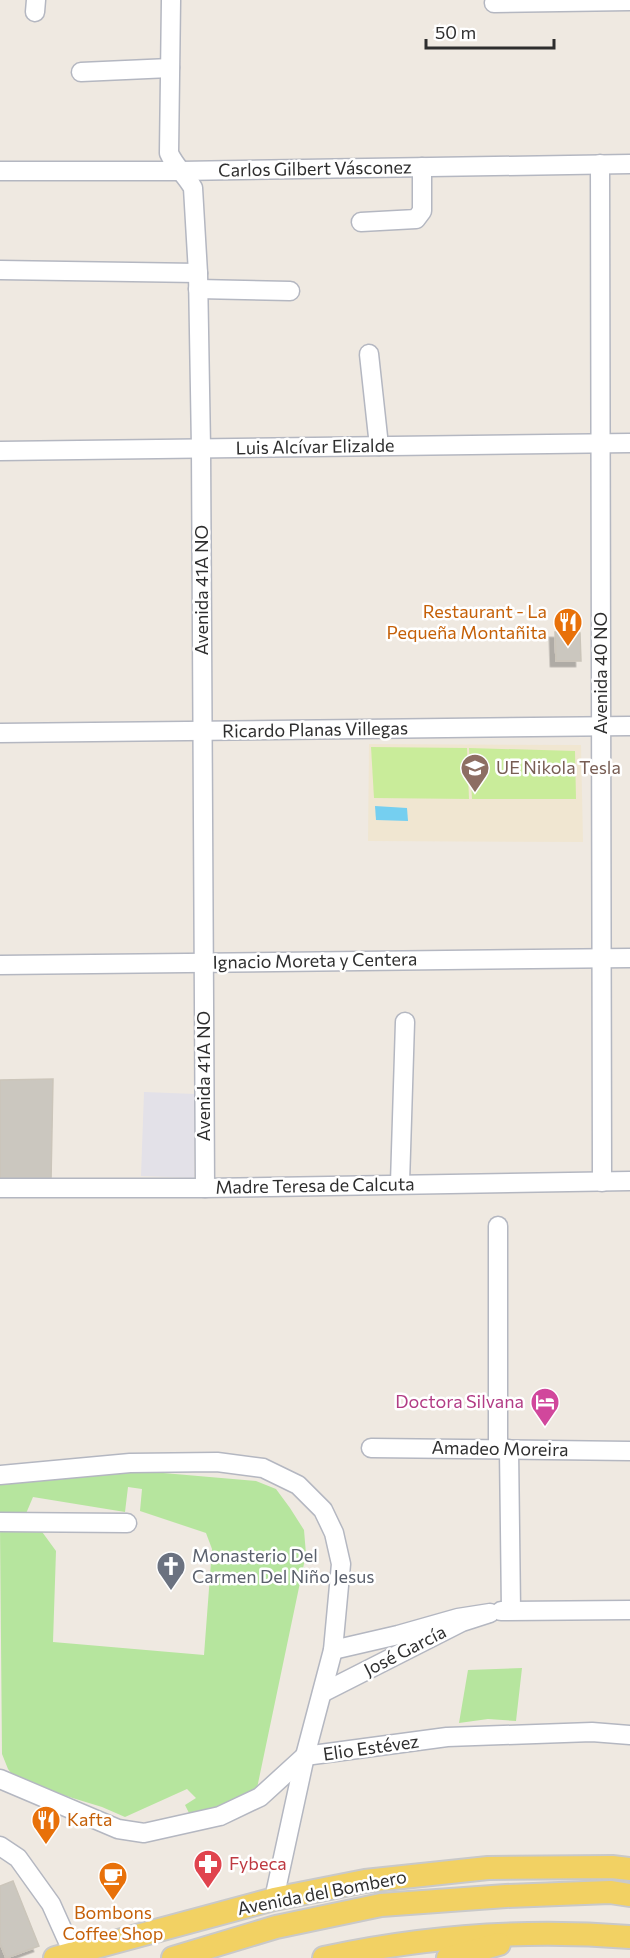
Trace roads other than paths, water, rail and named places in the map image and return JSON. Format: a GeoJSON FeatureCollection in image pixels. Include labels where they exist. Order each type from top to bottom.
{"type":"FeatureCollection","features":[{"type":"Feature","properties":{"kind":"main road","name":"Avenida del Bombero"},"geometry":{"type":"LineString","coordinates":[[71,1957],[274,1899],[365,1881],[488,1868],[612,1867],[630,1869]]}},
{"type":"Feature","properties":{"kind":"main road","name":"Avenida del Bombero"},"geometry":{"type":"LineString","coordinates":[[173,1958],[276,1927],[381,1905],[506,1896],[610,1892],[630,1895]]}},
{"type":"Feature","properties":{"kind":"main road"},"geometry":{"type":"LineString","coordinates":[[448,1958],[538,1934]]}},
{"type":"Feature","properties":{"kind":"main road"},"geometry":{"type":"LineString","coordinates":[[324,1958],[421,1940],[481,1935],[630,1937]]}},
{"type":"Feature","properties":{"kind":"street","name":"Avenida 41A NO"},"geometry":{"type":"LineString","coordinates":[[171,0],[169,153],[192,188],[198,281],[205,1188]]}},
{"type":"Feature","properties":{"kind":"street"},"geometry":{"type":"LineString","coordinates":[[494,3],[630,1]]}},
{"type":"Feature","properties":{"kind":"street"},"geometry":{"type":"LineString","coordinates":[[81,72],[170,68]]}},
{"type":"Feature","properties":{"kind":"street","name":"Avenida 40 NO"},"geometry":{"type":"LineString","coordinates":[[600,164],[602,1182]]}},
{"type":"Feature","properties":{"kind":"street","name":"Carlos Gilbert Vásconez"},"geometry":{"type":"LineString","coordinates":[[0,171],[180,171],[630,164]]}},
{"type":"Feature","properties":{"kind":"street"},"geometry":{"type":"LineString","coordinates":[[361,222],[416,219],[422,211],[422,167]]}},
{"type":"Feature","properties":{"kind":"street"},"geometry":{"type":"LineString","coordinates":[[0,270],[198,281],[290,291]]}},
{"type":"Feature","properties":{"kind":"street"},"geometry":{"type":"LineString","coordinates":[[369,354],[379,446]]}},
{"type":"Feature","properties":{"kind":"street","name":"Luis Alcívar Elizalde"},"geometry":{"type":"LineString","coordinates":[[0,452],[630,443]]}},
{"type":"Feature","properties":{"kind":"street","name":"Ricardo Planas Villegas"},"geometry":{"type":"LineString","coordinates":[[0,733],[630,726]]}},
{"type":"Feature","properties":{"kind":"street","name":"Ignacio Moreta y Centera"},"geometry":{"type":"LineString","coordinates":[[0,965],[630,958]]}},
{"type":"Feature","properties":{"kind":"street"},"geometry":{"type":"LineString","coordinates":[[400,1184],[405,1022]]}},
{"type":"Feature","properties":{"kind":"street","name":"Madre Teresa de Calcuta"},"geometry":{"type":"LineString","coordinates":[[0,1188],[205,1188],[630,1181]]}},
{"type":"Feature","properties":{"kind":"street"},"geometry":{"type":"LineString","coordinates":[[498,1226],[511,1610]]}},
{"type":"Feature","properties":{"kind":"street","name":"Amadeo Moreira"},"geometry":{"type":"LineString","coordinates":[[371,1448],[630,1451]]}},
{"type":"Feature","properties":{"kind":"street"},"geometry":{"type":"LineString","coordinates":[[0,1475],[130,1463],[217,1462],[263,1468],[298,1485],[322,1510],[334,1533],[341,1564],[333,1650],[305,1756],[274,1899]]}},
{"type":"Feature","properties":{"kind":"street"},"geometry":{"type":"LineString","coordinates":[[0,1522],[127,1523]]}},
{"type":"Feature","properties":{"kind":"street","name":"José García"},"geometry":{"type":"LineString","coordinates":[[333,1650],[458,1618],[511,1610],[630,1610]]}},
{"type":"Feature","properties":{"kind":"street","name":"José García"},"geometry":{"type":"LineString","coordinates":[[322,1693],[462,1622],[490,1613]]}},
{"type":"Feature","properties":{"kind":"street","name":"Elio Estévez"},"geometry":{"type":"LineString","coordinates":[[0,1779],[118,1829],[144,1833],[220,1816],[260,1797],[305,1756],[447,1737],[592,1732],[630,1735]]}},
{"type":"Feature","properties":{"kind":"street"},"geometry":{"type":"LineString","coordinates":[[0,1846],[18,1858],[51,1904],[71,1957]]}},
{"type":"Feature","properties":{"kind":"water"},"geometry":{"type":"Polygon","coordinates":[[[375,806],[407,808],[408,821],[376,820],[375,806]]]}},
{"type":"Feature","properties":{"kind":"place","name":"Restaurant - La Pequeña Montañita"},"geometry":{"type":"Point","coordinates":[568,648]}},
{"type":"Feature","properties":{"kind":"place","name":"UE Nikola Tesla"},"geometry":{"type":"Point","coordinates":[475,794]}},
{"type":"Feature","properties":{"kind":"place","name":"Doctora Silvana"},"geometry":{"type":"Point","coordinates":[545,1428]}},
{"type":"Feature","properties":{"kind":"place","name":"Monasterio Del Carmen Del Niño Jesus"},"geometry":{"type":"Point","coordinates":[171,1592]}},
{"type":"Feature","properties":{"kind":"place","name":"Kafta"},"geometry":{"type":"Point","coordinates":[46,1846]}},
{"type":"Feature","properties":{"kind":"place","name":"Fybeca"},"geometry":{"type":"Point","coordinates":[208,1890]}},
{"type":"Feature","properties":{"kind":"place","name":"Bombons Coffee Shop"},"geometry":{"type":"Point","coordinates":[113,1902]}}]}
